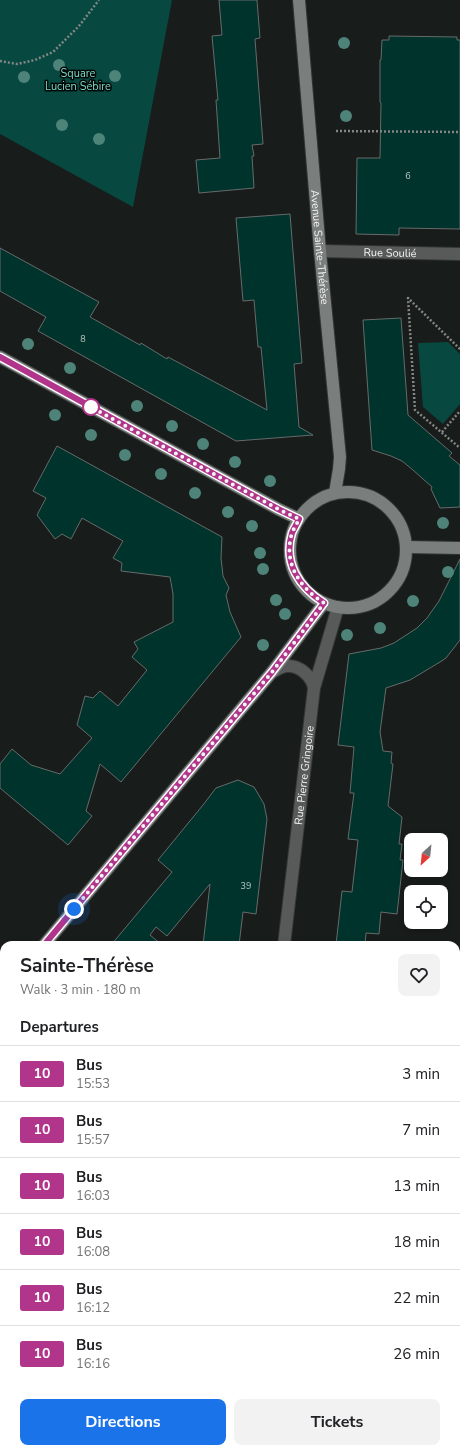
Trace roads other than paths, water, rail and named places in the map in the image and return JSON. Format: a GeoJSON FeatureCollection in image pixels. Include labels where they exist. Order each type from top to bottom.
{"type":"FeatureCollection","features":[{"type":"Feature","properties":{"kind":"street","name":"Avenue Sainte-Thérèse"},"geometry":{"type":"LineString","coordinates":[[299,0],[320,251],[340,457],[335,493]]}},
{"type":"Feature","properties":{"kind":"street","name":"Rue Soulié"},"geometry":{"type":"LineString","coordinates":[[320,251],[460,254]]}},
{"type":"Feature","properties":{"kind":"street"},"geometry":{"type":"LineString","coordinates":[[0,357],[278,509],[299,519]]}},
{"type":"Feature","properties":{"kind":"street"},"geometry":{"type":"LineString","coordinates":[[356,492],[366,494],[381,501],[392,512],[401,525],[406,547],[403,572],[394,586],[383,597],[369,604],[354,608],[338,607],[324,603],[312,595],[302,586],[295,574],[291,561],[290,547],[292,534],[299,519],[307,508],[320,499],[335,493],[356,492]]}},
{"type":"Feature","properties":{"kind":"street"},"geometry":{"type":"LineString","coordinates":[[406,547],[460,548]]}},
{"type":"Feature","properties":{"kind":"street"},"geometry":{"type":"LineString","coordinates":[[47,941],[272,672],[324,603]]}},
{"type":"Feature","properties":{"kind":"street","name":"Rue Pierre Gringoire"},"geometry":{"type":"LineString","coordinates":[[284,941],[314,688],[338,607]]}},
{"type":"Feature","properties":{"kind":"street"},"geometry":{"type":"LineString","coordinates":[[272,672],[287,666],[298,668],[307,674],[313,681],[314,688]]}},
{"type":"Feature","properties":{"kind":"park label","name":"Square Lucien Sébire"},"geometry":{"type":"Point","coordinates":[78,79]}}]}
